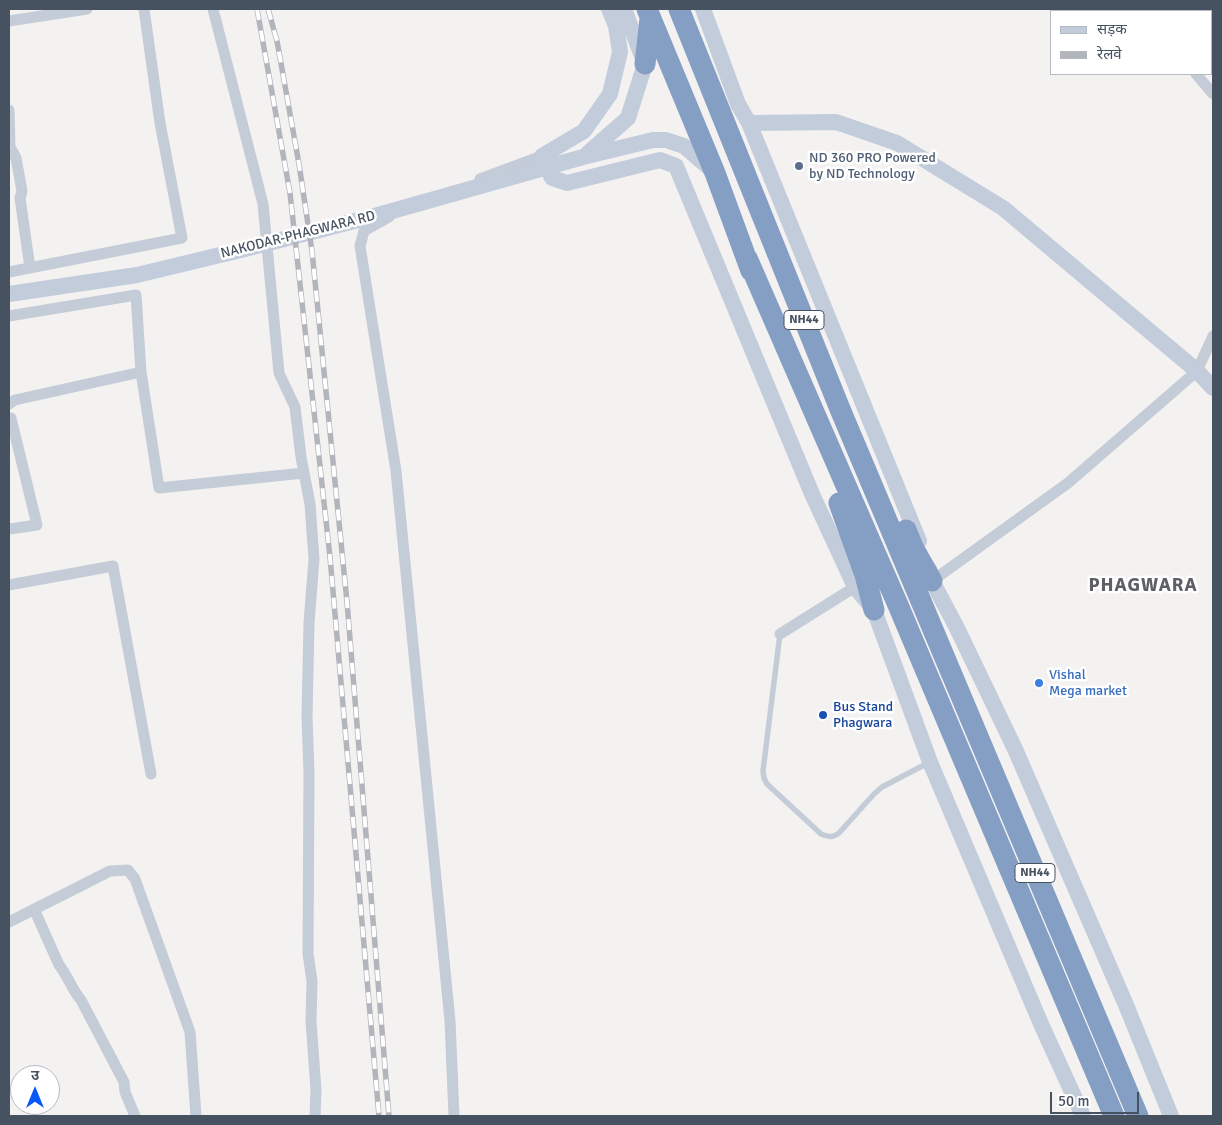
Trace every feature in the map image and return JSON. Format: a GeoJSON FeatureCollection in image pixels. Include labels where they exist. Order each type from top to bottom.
{"type":"FeatureCollection","features":[{"type":"Feature","properties":{"kind":"highway","name":"NH44"},"geometry":{"type":"LineString","coordinates":[[679,9],[840,409],[1138,1116]]}},
{"type":"Feature","properties":{"kind":"highway"},"geometry":{"type":"LineString","coordinates":[[645,64],[649,13]]}},
{"type":"Feature","properties":{"kind":"highway","name":"NH44"},"geometry":{"type":"LineString","coordinates":[[649,13],[716,173],[747,258],[911,636],[1114,1116]]}},
{"type":"Feature","properties":{"kind":"highway"},"geometry":{"type":"LineString","coordinates":[[778,256],[826,344],[913,547],[932,581]]}},
{"type":"Feature","properties":{"kind":"highway"},"geometry":{"type":"LineString","coordinates":[[747,258],[768,329],[866,575],[874,610]]}},
{"type":"Feature","properties":{"kind":"main road"},"geometry":{"type":"LineString","coordinates":[[609,9],[616,26],[620,52],[610,94],[584,131],[542,156],[552,178],[567,183],[660,160],[676,166],[812,494],[855,587],[874,610],[930,762],[1041,1024],[1083,1116]]}},
{"type":"Feature","properties":{"kind":"main road"},"geometry":{"type":"LineString","coordinates":[[583,158],[628,118],[645,64],[624,9]]}},
{"type":"Feature","properties":{"kind":"main road"},"geometry":{"type":"LineString","coordinates":[[703,9],[738,104],[749,123],[919,539],[932,581],[956,626],[1015,749],[1172,1116]]}},
{"type":"Feature","properties":{"kind":"main road"},"geometry":{"type":"LineString","coordinates":[[749,123],[836,122],[897,143],[1003,208],[1197,372],[1213,388]]}},
{"type":"Feature","properties":{"kind":"main road","name":"NAKODAR-PHAGWARA RD"},"geometry":{"type":"LineString","coordinates":[[9,294],[137,275],[378,215],[653,140],[666,140],[684,146],[716,173]]}},
{"type":"Feature","properties":{"kind":"street"},"geometry":{"type":"LineString","coordinates":[[9,21],[88,9]]}},
{"type":"Feature","properties":{"kind":"street"},"geometry":{"type":"LineString","coordinates":[[9,272],[182,238],[160,123],[144,9]]}},
{"type":"Feature","properties":{"kind":"street"},"geometry":{"type":"LineString","coordinates":[[213,9],[263,204],[279,373],[295,407],[310,504],[314,559],[309,623],[307,716],[309,773],[308,954],[312,981],[311,1021],[316,1090],[315,1116]]}},
{"type":"Feature","properties":{"kind":"street"},"geometry":{"type":"LineString","coordinates":[[1197,75],[1213,94]]}},
{"type":"Feature","properties":{"kind":"street"},"geometry":{"type":"LineString","coordinates":[[9,110],[9,147],[16,158],[22,190],[20,198],[30,268]]}},
{"type":"Feature","properties":{"kind":"street"},"geometry":{"type":"LineString","coordinates":[[454,1116],[450,1021],[396,471],[360,246],[364,231],[414,204],[542,156]]}},
{"type":"Feature","properties":{"kind":"street"},"geometry":{"type":"LineString","coordinates":[[9,316],[136,295],[141,372],[160,488],[304,473]]}},
{"type":"Feature","properties":{"kind":"street"},"geometry":{"type":"LineString","coordinates":[[932,581],[1068,483],[1197,372],[1213,336]]}},
{"type":"Feature","properties":{"kind":"street"},"geometry":{"type":"LineString","coordinates":[[9,404],[15,400],[141,372]]}},
{"type":"Feature","properties":{"kind":"street"},"geometry":{"type":"LineString","coordinates":[[9,529],[37,525],[11,418]]}},
{"type":"Feature","properties":{"kind":"street"},"geometry":{"type":"LineString","coordinates":[[9,586],[113,566],[151,774]]}},
{"type":"Feature","properties":{"kind":"street"},"geometry":{"type":"LineString","coordinates":[[780,634],[855,587]]}},
{"type":"Feature","properties":{"kind":"street"},"geometry":{"type":"LineString","coordinates":[[9,922],[110,871],[128,870],[135,880],[190,1032],[196,1116]]}},
{"type":"Feature","properties":{"kind":"street"},"geometry":{"type":"LineString","coordinates":[[34,909],[59,965],[65,972],[75,993],[82,1000],[120,1074],[134,1116]]}},
{"type":"Feature","properties":{"kind":"lane"},"geometry":{"type":"LineString","coordinates":[[780,634],[763,771],[764,778],[767,784],[821,834],[827,837],[834,837],[882,787],[930,762]]}},
{"type":"Feature","properties":{"kind":"railway"},"geometry":{"type":"LineString","coordinates":[[257,9],[290,193],[330,557],[379,1116]]}},
{"type":"Feature","properties":{"kind":"railway"},"geometry":{"type":"LineString","coordinates":[[268,9],[277,41],[312,251],[347,602],[389,1116]]}},
{"type":"Feature","properties":{"kind":"place","name":"ND 360 PRO Powered by ND Technology"},"geometry":{"type":"Point","coordinates":[799,166]}},
{"type":"Feature","properties":{"kind":"place","name":"Vishal Mega market"},"geometry":{"type":"Point","coordinates":[1039,683]}},
{"type":"Feature","properties":{"kind":"place","name":"Bus Stand Phagwara"},"geometry":{"type":"Point","coordinates":[823,715]}},
{"type":"Feature","properties":{"kind":"district","name":"PHAGWARA"},"geometry":{"type":"Point","coordinates":[1143,586]}}]}
